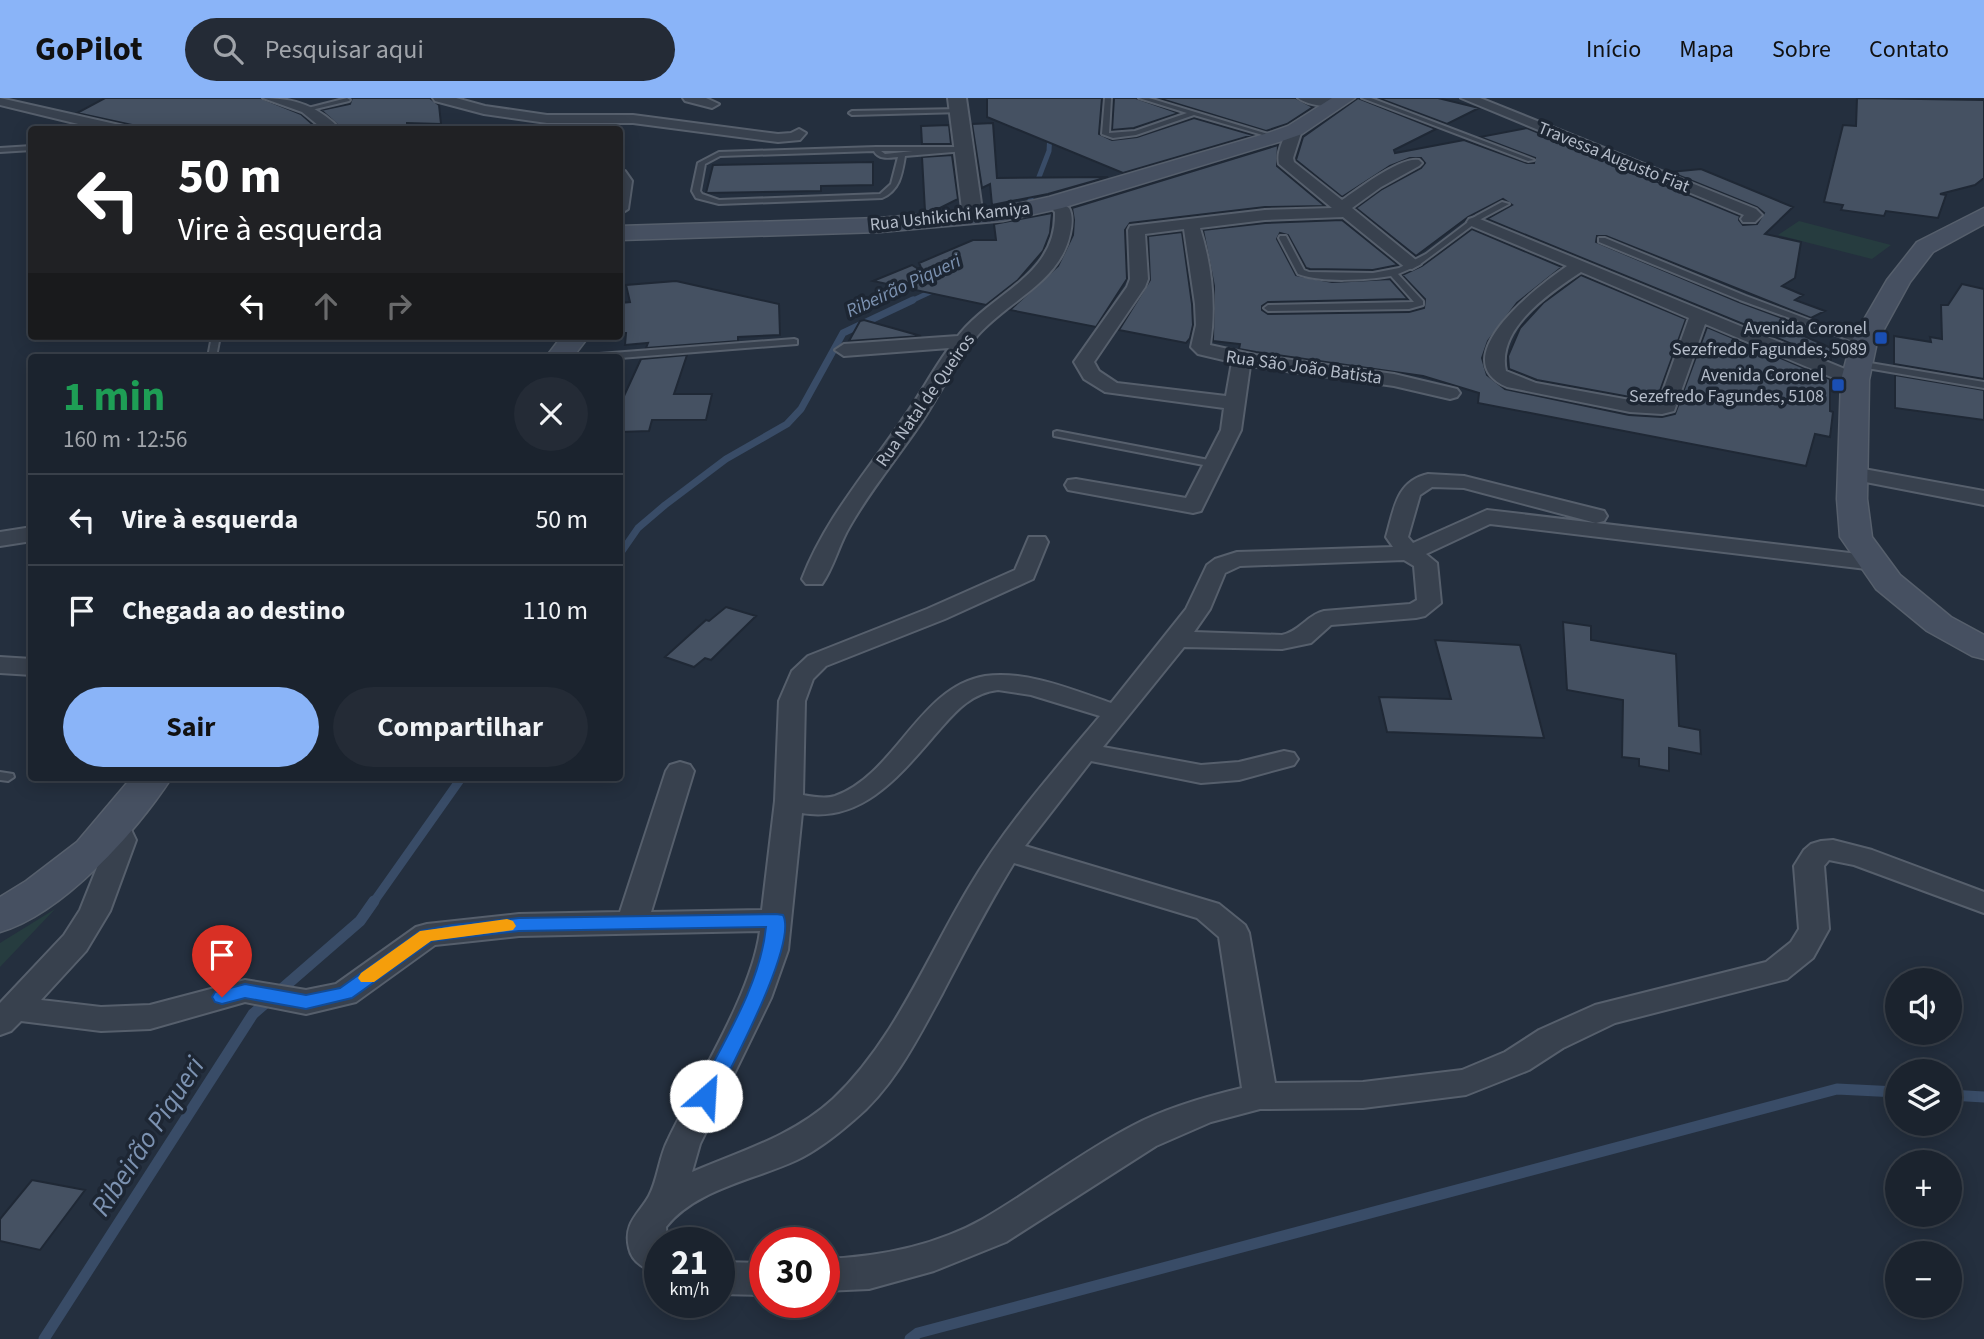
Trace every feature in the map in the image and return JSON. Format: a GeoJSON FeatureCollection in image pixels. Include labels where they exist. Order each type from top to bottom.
{"type":"FeatureCollection","features":[{"type":"Feature","properties":{"kind":"main road","name":"Rua Ushikichi Kamiya"},"geometry":{"type":"LineString","coordinates":[[623,233],[880,225],[1003,214],[1050,204],[1275,137],[1295,130],[1341,101]]}},
{"type":"Feature","properties":{"kind":"main road"},"geometry":{"type":"LineString","coordinates":[[1984,215],[1925,247],[1899,280],[1859,362],[1853,472],[1856,537],[1888,582],[1939,624],[1984,649]]}},
{"type":"Feature","properties":{"kind":"main road"},"geometry":{"type":"LineString","coordinates":[[561,354],[573,340]]}},
{"type":"Feature","properties":{"kind":"main road"},"geometry":{"type":"LineString","coordinates":[[0,917],[41,891],[91,851],[150,781]]}},
{"type":"Feature","properties":{"kind":"street"},"geometry":{"type":"LineString","coordinates":[[270,98],[307,109],[329,126]]}},
{"type":"Feature","properties":{"kind":"street"},"geometry":{"type":"LineString","coordinates":[[440,98],[484,110],[547,119],[633,119],[755,136],[789,138],[799,133]]}},
{"type":"Feature","properties":{"kind":"street"},"geometry":{"type":"LineString","coordinates":[[690,98],[712,104]]}},
{"type":"Feature","properties":{"kind":"street"},"geometry":{"type":"LineString","coordinates":[[1305,98],[1341,101]]}},
{"type":"Feature","properties":{"kind":"street","name":"Travessa Augusto Fiat"},"geometry":{"type":"LineString","coordinates":[[1468,98],[1749,212],[1754,215],[1749,219]]}},
{"type":"Feature","properties":{"kind":"street"},"geometry":{"type":"LineString","coordinates":[[0,101],[107,126]]}},
{"type":"Feature","properties":{"kind":"street"},"geometry":{"type":"LineString","coordinates":[[959,104],[956,149],[973,217]]}},
{"type":"Feature","properties":{"kind":"street"},"geometry":{"type":"LineString","coordinates":[[623,127],[633,119]]}},
{"type":"Feature","properties":{"kind":"street"},"geometry":{"type":"LineString","coordinates":[[1295,130],[1284,158],[1287,164],[1412,264]]}},
{"type":"Feature","properties":{"kind":"street"},"geometry":{"type":"LineString","coordinates":[[1235,403],[1112,388],[1091,375],[1084,362],[1139,279],[1136,230],[1265,215],[1343,210],[1375,184],[1415,163]]}},
{"type":"Feature","properties":{"kind":"street","name":"Rua Natal de Queiros"},"geometry":{"type":"LineString","coordinates":[[814,579],[823,556],[858,496],[912,421],[964,341],[978,323],[1048,266],[1056,253],[1063,220],[1063,211],[1050,204]]}},
{"type":"Feature","properties":{"kind":"street"},"geometry":{"type":"LineString","coordinates":[[1475,222],[1699,316],[1859,362]]}},
{"type":"Feature","properties":{"kind":"street","name":"Rua São João Batista"},"geometry":{"type":"LineString","coordinates":[[1190,223],[1196,235],[1205,316],[1200,347],[1210,353],[1394,380],[1451,393]]}},
{"type":"Feature","properties":{"kind":"street"},"geometry":{"type":"LineString","coordinates":[[1578,267],[1543,293],[1503,332],[1496,352],[1495,369],[1498,374],[1511,381],[1546,390],[1667,407],[1699,316]]}},
{"type":"Feature","properties":{"kind":"street"},"geometry":{"type":"LineString","coordinates":[[844,350],[964,341]]}},
{"type":"Feature","properties":{"kind":"street"},"geometry":{"type":"LineString","coordinates":[[1076,485],[1193,506],[1231,430],[1242,358]]}},
{"type":"Feature","properties":{"kind":"street"},"geometry":{"type":"LineString","coordinates":[[1853,472],[1984,498]]}},
{"type":"Feature","properties":{"kind":"street"},"geometry":{"type":"LineString","coordinates":[[1177,639],[1282,642],[1302,638],[1324,618],[1416,611],[1429,603],[1425,563],[1409,553],[1397,537],[1410,492],[1428,480],[1464,482],[1689,541]]}},
{"type":"Feature","properties":{"kind":"street"},"geometry":{"type":"LineString","coordinates":[[665,1202],[706,1181],[787,1149],[843,1110],[886,1061],[908,1027],[981,892],[1022,828],[1177,639],[1198,610],[1214,570],[1223,564],[1237,559],[1267,556],[1409,553],[1487,517],[1875,563]]}},
{"type":"Feature","properties":{"kind":"street"},"geometry":{"type":"LineString","coordinates":[[0,539],[28,535]]}},
{"type":"Feature","properties":{"kind":"street"},"geometry":{"type":"LineString","coordinates":[[648,1227],[648,1223],[665,1202],[682,1144],[754,998],[773,950],[789,801],[792,701],[801,676],[817,661],[936,614],[1025,574],[1037,542]]}},
{"type":"Feature","properties":{"kind":"street"},"geometry":{"type":"LineString","coordinates":[[0,665],[28,667]]}},
{"type":"Feature","properties":{"kind":"street"},"geometry":{"type":"LineString","coordinates":[[789,801],[812,806],[829,806],[853,797],[878,778],[950,702],[963,692],[983,684],[998,682],[1023,685],[1117,713]]}},
{"type":"Feature","properties":{"kind":"street"},"geometry":{"type":"LineString","coordinates":[[1086,752],[1201,774],[1239,772],[1284,759]]}},
{"type":"Feature","properties":{"kind":"street"},"geometry":{"type":"LineString","coordinates":[[632,923],[680,771]]}},
{"type":"Feature","properties":{"kind":"street"},"geometry":{"type":"LineString","coordinates":[[7,1015],[75,943],[96,911],[122,840],[115,824]]}},
{"type":"Feature","properties":{"kind":"street"},"geometry":{"type":"LineString","coordinates":[[840,1274],[869,1273],[934,1255],[993,1231],[1144,1136],[1203,1111],[1260,1096],[1363,1095],[1466,1082],[1517,1061],[1551,1039],[1606,1013],[1776,971],[1802,950],[1814,929],[1810,866],[1814,856],[1821,851],[1833,850],[1862,857],[1984,903]]}},
{"type":"Feature","properties":{"kind":"street"},"geometry":{"type":"LineString","coordinates":[[1007,851],[1208,911],[1234,933],[1260,1096]]}},
{"type":"Feature","properties":{"kind":"street"},"geometry":{"type":"LineString","coordinates":[[7,1015],[101,1019],[150,1017],[245,991],[306,1002],[345,993],[427,935],[519,925],[776,920]]}},
{"type":"Feature","properties":{"kind":"lane"},"geometry":{"type":"LineString","coordinates":[[1108,98],[1105,134],[1109,136],[1133,132],[1194,113]]}},
{"type":"Feature","properties":{"kind":"lane"},"geometry":{"type":"LineString","coordinates":[[1142,98],[1275,137]]}},
{"type":"Feature","properties":{"kind":"lane"},"geometry":{"type":"LineString","coordinates":[[1364,98],[1530,160]]}},
{"type":"Feature","properties":{"kind":"lane"},"geometry":{"type":"LineString","coordinates":[[307,109],[347,100]]}},
{"type":"Feature","properties":{"kind":"lane"},"geometry":{"type":"LineString","coordinates":[[852,113],[959,104]]}},
{"type":"Feature","properties":{"kind":"lane"},"geometry":{"type":"LineString","coordinates":[[0,150],[28,148]]}},
{"type":"Feature","properties":{"kind":"lane"},"geometry":{"type":"LineString","coordinates":[[876,149],[884,156],[956,149]]}},
{"type":"Feature","properties":{"kind":"lane"},"geometry":{"type":"LineString","coordinates":[[902,155],[895,186],[892,191],[882,196],[719,202],[699,196],[696,191],[702,163],[719,154],[956,149]]}},
{"type":"Feature","properties":{"kind":"lane"},"geometry":{"type":"LineString","coordinates":[[1283,238],[1304,274],[1354,276],[1393,273],[1412,264],[1475,222],[1485,212],[1506,204]]}},
{"type":"Feature","properties":{"kind":"lane"},"geometry":{"type":"LineString","coordinates":[[1602,240],[1743,298],[1859,362],[1984,386]]}},
{"type":"Feature","properties":{"kind":"lane"},"geometry":{"type":"LineString","coordinates":[[1268,308],[1409,306],[1420,303],[1393,273]]}},
{"type":"Feature","properties":{"kind":"lane"},"geometry":{"type":"LineString","coordinates":[[623,355],[794,342]]}},
{"type":"Feature","properties":{"kind":"lane"},"geometry":{"type":"LineString","coordinates":[[1057,434],[1214,464]]}},
{"type":"Feature","properties":{"kind":"green space"},"geometry":{"type":"Polygon","coordinates":[[[1799,221],[1891,245],[1872,259],[1778,235],[1799,221]]]}},
{"type":"Feature","properties":{"kind":"green space"},"geometry":{"type":"Polygon","coordinates":[[[55,909],[0,967],[0,943],[55,909]]]}},
{"type":"Feature","properties":{"kind":"building"},"geometry":{"type":"Polygon","coordinates":[[[105,98],[261,98],[301,114],[314,126],[137,126],[77,113],[105,98]]]}},
{"type":"Feature","properties":{"kind":"building"},"geometry":{"type":"Polygon","coordinates":[[[352,98],[430,98],[439,105],[441,124],[339,126],[321,110],[350,104],[352,98]]]}},
{"type":"Feature","properties":{"kind":"building"},"geometry":{"type":"Polygon","coordinates":[[[987,98],[1102,98],[1099,134],[1112,140],[1137,137],[1194,118],[1253,135],[1123,173],[987,117],[987,98]]]}},
{"type":"Feature","properties":{"kind":"building"},"geometry":{"type":"Polygon","coordinates":[[[1114,98],[1136,98],[1179,113],[1134,128],[1112,130],[1114,98]]]}},
{"type":"Feature","properties":{"kind":"building"},"geometry":{"type":"Polygon","coordinates":[[[1158,98],[1296,98],[1313,107],[1287,124],[1266,131],[1158,98]]]}},
{"type":"Feature","properties":{"kind":"building"},"geometry":{"type":"Polygon","coordinates":[[[1358,98],[1436,129],[1394,150],[1395,153],[1464,140],[1527,163],[1534,163],[1535,158],[1480,137],[1527,128],[1740,216],[1739,220],[1743,225],[1757,224],[1764,213],[1757,207],[1670,172],[1701,169],[1793,207],[1765,234],[1801,242],[1795,278],[1782,286],[1803,295],[1795,300],[1825,311],[1811,318],[1606,236],[1597,236],[1596,242],[1739,302],[1807,327],[1795,332],[1831,348],[1831,360],[1487,219],[1512,205],[1503,199],[1468,217],[1416,256],[1356,208],[1382,189],[1421,168],[1425,163],[1421,158],[1410,158],[1390,166],[1342,197],[1296,160],[1303,137],[1358,98]]]}},
{"type":"Feature","properties":{"kind":"building"},"geometry":{"type":"Polygon","coordinates":[[[1378,98],[1438,98],[1479,108],[1447,124],[1378,98]]]}},
{"type":"Feature","properties":{"kind":"building"},"geometry":{"type":"Polygon","coordinates":[[[1857,98],[1984,100],[1984,178],[1975,185],[1940,194],[1946,195],[1938,218],[1886,211],[1884,216],[1841,210],[1843,205],[1824,202],[1843,125],[1856,126],[1857,98]]]}},
{"type":"Feature","properties":{"kind":"building"},"geometry":{"type":"Polygon","coordinates":[[[993,123],[997,178],[1108,177],[1048,194],[992,205],[990,184],[982,188],[972,124],[993,123]]]}},
{"type":"Feature","properties":{"kind":"building"},"geometry":{"type":"Polygon","coordinates":[[[949,125],[951,144],[922,144],[921,126],[949,125]]]}},
{"type":"Feature","properties":{"kind":"building"},"geometry":{"type":"Polygon","coordinates":[[[1278,145],[1277,166],[1325,206],[1265,207],[1130,223],[1125,230],[1127,279],[1096,327],[1010,310],[1058,266],[1073,235],[1072,208],[1278,145]]]}},
{"type":"Feature","properties":{"kind":"building"},"geometry":{"type":"Polygon","coordinates":[[[952,155],[958,199],[934,211],[925,211],[922,157],[952,155]]]}},
{"type":"Feature","properties":{"kind":"building"},"geometry":{"type":"Polygon","coordinates":[[[873,162],[873,185],[821,186],[821,191],[706,193],[713,165],[873,162]]]}},
{"type":"Feature","properties":{"kind":"building"},"geometry":{"type":"Polygon","coordinates":[[[1052,213],[1050,233],[1043,251],[1018,280],[986,305],[873,281],[912,265],[923,272],[919,263],[973,240],[996,240],[994,224],[1052,213]]]}},
{"type":"Feature","properties":{"kind":"building"},"geometry":{"type":"Polygon","coordinates":[[[1342,220],[1398,265],[1373,270],[1306,268],[1288,235],[1280,233],[1277,239],[1296,275],[1332,282],[1390,279],[1408,299],[1268,302],[1262,306],[1262,310],[1268,314],[1409,312],[1424,308],[1425,299],[1402,275],[1422,266],[1472,229],[1562,267],[1517,303],[1488,341],[1482,358],[1487,375],[1505,389],[1629,415],[1662,417],[1675,414],[1707,327],[1830,379],[1830,411],[1833,412],[1830,437],[1815,434],[1806,466],[1478,403],[1479,393],[1423,376],[1256,352],[1239,349],[1240,344],[1213,341],[1214,286],[1203,230],[1265,223],[1342,220]]]}},
{"type":"Feature","properties":{"kind":"building"},"geometry":{"type":"Polygon","coordinates":[[[1182,232],[1192,304],[1193,325],[1190,338],[1186,343],[1119,330],[1150,280],[1148,236],[1182,232]]]}},
{"type":"Feature","properties":{"kind":"building"},"geometry":{"type":"Polygon","coordinates":[[[1581,275],[1686,319],[1657,399],[1630,397],[1537,380],[1509,369],[1508,356],[1520,328],[1543,303],[1581,275]]]}},
{"type":"Feature","properties":{"kind":"building"},"geometry":{"type":"Polygon","coordinates":[[[676,281],[779,304],[780,335],[646,348],[648,343],[625,345],[623,303],[630,302],[626,285],[676,281]]]}},
{"type":"Feature","properties":{"kind":"building"},"geometry":{"type":"Polygon","coordinates":[[[1962,284],[1984,289],[1984,379],[1894,364],[1894,336],[1931,342],[1930,337],[1942,339],[1941,305],[1948,305],[1962,284]]]}},
{"type":"Feature","properties":{"kind":"building"},"geometry":{"type":"Polygon","coordinates":[[[860,321],[921,336],[849,341],[860,321]]]}},
{"type":"Feature","properties":{"kind":"building"},"geometry":{"type":"Polygon","coordinates":[[[687,355],[674,394],[712,394],[706,420],[652,420],[649,431],[623,432],[623,396],[641,359],[687,355]]]}},
{"type":"Feature","properties":{"kind":"building"},"geometry":{"type":"Polygon","coordinates":[[[1895,375],[1984,390],[1984,420],[1895,408],[1895,375]]]}},
{"type":"Feature","properties":{"kind":"building"},"geometry":{"type":"Polygon","coordinates":[[[726,607],[756,616],[711,660],[705,658],[694,667],[665,657],[706,620],[709,621],[726,607]]]}},
{"type":"Feature","properties":{"kind":"building"},"geometry":{"type":"Polygon","coordinates":[[[1563,622],[1591,626],[1591,640],[1676,654],[1679,726],[1700,730],[1701,754],[1669,748],[1669,771],[1639,766],[1639,759],[1622,757],[1623,700],[1567,690],[1563,622]]]}},
{"type":"Feature","properties":{"kind":"building"},"geometry":{"type":"Polygon","coordinates":[[[1435,640],[1520,645],[1544,738],[1387,732],[1379,697],[1451,699],[1435,640]]]}},
{"type":"Feature","properties":{"kind":"building"},"geometry":{"type":"Polygon","coordinates":[[[32,1180],[85,1190],[40,1250],[0,1241],[0,1219],[32,1180]]]}},
{"type":"Feature","properties":{"kind":"waterway","name":"Ribeirão Piqueri"},"geometry":{"type":"LineString","coordinates":[[1019,229],[1049,151],[1050,133]]}},
{"type":"Feature","properties":{"kind":"waterway","name":"Ribeirão Piqueri"},"geometry":{"type":"LineString","coordinates":[[909,302],[937,289]]}},
{"type":"Feature","properties":{"kind":"waterway","name":"Ribeirão Piqueri"},"geometry":{"type":"LineString","coordinates":[[623,550],[638,528],[665,505],[726,459],[787,424],[801,409],[843,333],[913,300]]}},
{"type":"Feature","properties":{"kind":"waterway","name":"Ribeirão Piqueri"},"geometry":{"type":"LineString","coordinates":[[373,903],[459,781]]}},
{"type":"Feature","properties":{"kind":"waterway","name":"Ribeirão Piqueri"},"geometry":{"type":"LineString","coordinates":[[44,1339],[253,1014],[360,921],[374,901]]}},
{"type":"Feature","properties":{"kind":"waterway"},"geometry":{"type":"LineString","coordinates":[[910,1339],[918,1333],[1837,1089],[1885,1091]]}},
{"type":"Feature","properties":{"kind":"waterway"},"geometry":{"type":"LineString","coordinates":[[1962,1096],[1984,1097]]}},
{"type":"Feature","properties":{"kind":"slow traffic"},"geometry":{"type":"LineString","coordinates":[[368,978],[427,935],[507,926]]}},
{"type":"Feature","properties":{"kind":"place","name":"Avenida Coronel Sezefredo Fagundes, 5089"},"geometry":{"type":"Point","coordinates":[1881,338]}},
{"type":"Feature","properties":{"kind":"place","name":"Avenida Coronel Sezefredo Fagundes, 5108"},"geometry":{"type":"Point","coordinates":[1838,385]}},
{"type":"Feature","properties":{"kind":"route"},"geometry":{"type":"LineString","coordinates":[[222,997],[245,991],[306,1002],[345,993],[427,935],[452,931],[519,925],[776,920],[773,950],[754,998],[706,1096]]}}]}
